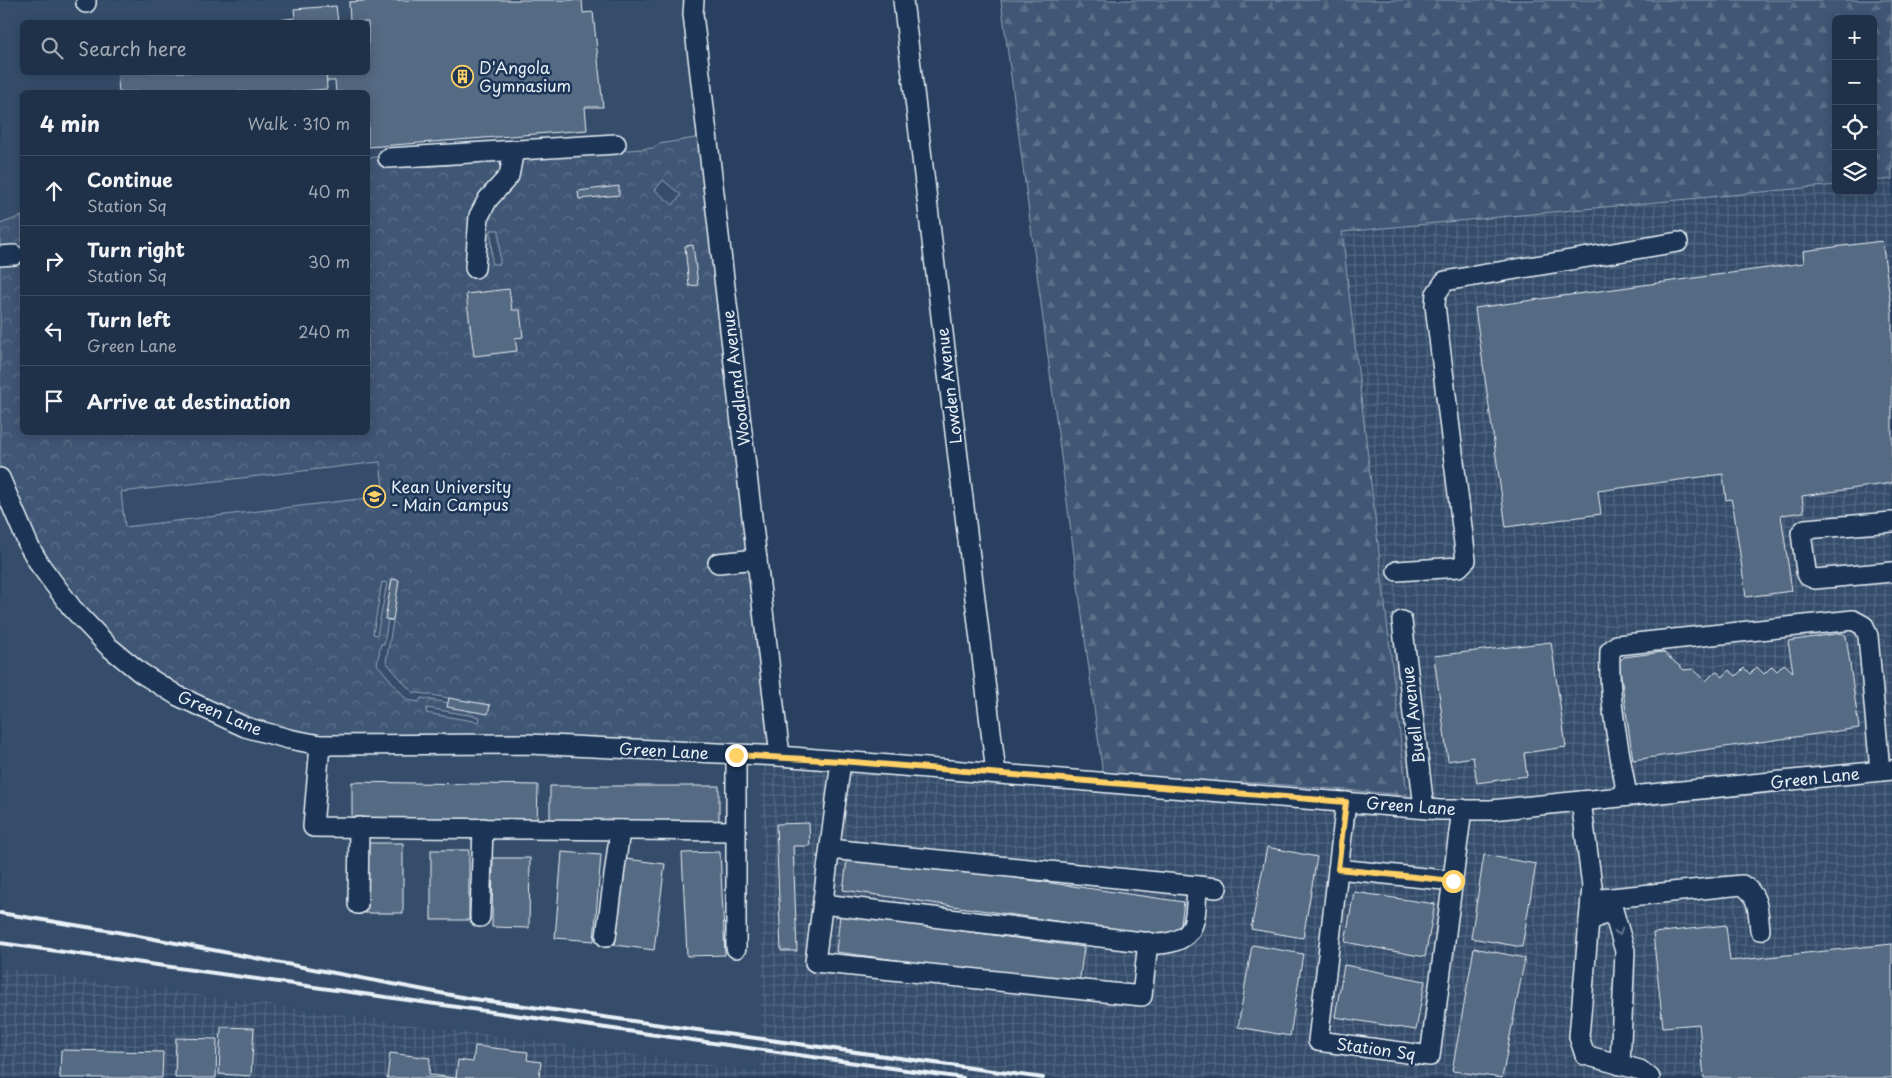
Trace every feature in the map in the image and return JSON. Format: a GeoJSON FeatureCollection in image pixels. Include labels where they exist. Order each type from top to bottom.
{"type":"FeatureCollection","features":[{"type":"Feature","properties":{"kind":"street","name":"Woodland Avenue"},"geometry":{"type":"LineString","coordinates":[[694,0],[693,14],[780,756]]}},
{"type":"Feature","properties":{"kind":"street","name":"Lowden Avenue"},"geometry":{"type":"LineString","coordinates":[[903,0],[996,773]]}},
{"type":"Feature","properties":{"kind":"street"},"geometry":{"type":"LineString","coordinates":[[388,158],[616,144]]}},
{"type":"Feature","properties":{"kind":"street"},"geometry":{"type":"LineString","coordinates":[[475,268],[479,216],[488,199],[509,176],[514,150]]}},
{"type":"Feature","properties":{"kind":"street"},"geometry":{"type":"LineString","coordinates":[[1397,571],[1459,567],[1466,560],[1435,305],[1436,294],[1445,281],[1678,242]]}},
{"type":"Feature","properties":{"kind":"street","name":"Green Lane"},"geometry":{"type":"LineString","coordinates":[[0,478],[28,546],[40,565],[72,608],[109,647],[141,673],[178,696],[209,712],[253,729],[320,745],[529,744],[780,756],[1424,808],[1491,810],[1886,771]]}},
{"type":"Feature","properties":{"kind":"street"},"geometry":{"type":"LineString","coordinates":[[1892,522],[1805,529],[1801,533],[1808,576],[1815,578],[1892,572]]}},
{"type":"Feature","properties":{"kind":"street"},"geometry":{"type":"LineString","coordinates":[[718,564],[757,559]]}},
{"type":"Feature","properties":{"kind":"street"},"geometry":{"type":"LineString","coordinates":[[1627,796],[1616,731],[1609,664],[1610,651],[1616,644],[1853,620],[1864,626],[1868,636],[1886,771]]}},
{"type":"Feature","properties":{"kind":"street","name":"Buell Avenue"},"geometry":{"type":"LineString","coordinates":[[1402,621],[1424,808]]}},
{"type":"Feature","properties":{"kind":"street"},"geometry":{"type":"LineString","coordinates":[[320,745],[313,827],[735,831]]}},
{"type":"Feature","properties":{"kind":"street"},"geometry":{"type":"LineString","coordinates":[[736,755],[736,948]]}},
{"type":"Feature","properties":{"kind":"street"},"geometry":{"type":"LineString","coordinates":[[841,761],[815,962],[1142,996],[1148,942]]}},
{"type":"Feature","properties":{"kind":"street"},"geometry":{"type":"LineString","coordinates":[[1581,801],[1592,886],[1579,1037],[1585,1055],[1640,1070],[1650,1078]]}},
{"type":"Feature","properties":{"kind":"street","name":"Station Sq"},"geometry":{"type":"LineString","coordinates":[[1346,802],[1318,1041],[1430,1056],[1462,809]]}},
{"type":"Feature","properties":{"kind":"street"},"geometry":{"type":"LineString","coordinates":[[358,904],[359,827]]}},
{"type":"Feature","properties":{"kind":"street"},"geometry":{"type":"LineString","coordinates":[[480,917],[483,828]]}},
{"type":"Feature","properties":{"kind":"street"},"geometry":{"type":"LineString","coordinates":[[606,937],[620,830]]}},
{"type":"Feature","properties":{"kind":"street"},"geometry":{"type":"LineString","coordinates":[[830,849],[1217,888]]}},
{"type":"Feature","properties":{"kind":"street"},"geometry":{"type":"LineString","coordinates":[[1338,869],[1453,881]]}},
{"type":"Feature","properties":{"kind":"street"},"geometry":{"type":"LineString","coordinates":[[1591,900],[1742,885],[1748,888],[1757,899],[1760,930]]}},
{"type":"Feature","properties":{"kind":"street"},"geometry":{"type":"LineString","coordinates":[[823,904],[1148,942],[1175,943],[1188,934],[1195,920],[1197,886]]}},
{"type":"Feature","properties":{"kind":"street"},"geometry":{"type":"LineString","coordinates":[[1589,921],[1613,910],[1625,951],[1620,1065]]}},
{"type":"Feature","properties":{"kind":"shaded area","name":"Kean University - Main Campus"},"geometry":{"type":"Polygon","coordinates":[[[0,0],[694,0],[762,757],[762,1072],[0,968],[0,0]]]}},
{"type":"Feature","properties":{"kind":"shaded area"},"geometry":{"type":"Polygon","coordinates":[[[1892,179],[1892,1078],[0,1078],[0,968],[761,1072],[762,757],[1260,783],[1407,795],[1342,232],[1832,185],[1832,195],[1877,195],[1877,181],[1892,179]]]}},
{"type":"Feature","properties":{"kind":"green space"},"geometry":{"type":"Polygon","coordinates":[[[1001,0],[1892,0],[1892,179],[1877,181],[1877,15],[1832,15],[1832,185],[1342,232],[1407,795],[1260,783],[1104,783],[1001,0]]]}},
{"type":"Feature","properties":{"kind":"green space"},"geometry":{"type":"Polygon","coordinates":[[[707,136],[780,756],[320,745],[178,696],[72,608],[0,478],[0,224],[20,217],[20,435],[370,435],[370,158],[377,157],[412,168],[653,148],[659,144],[707,136]],[[663,180],[655,190],[673,205],[681,195],[663,180]],[[491,230],[492,264],[500,264],[499,230],[491,230]],[[380,462],[121,492],[125,527],[384,496],[380,462]],[[382,582],[373,634],[377,635],[387,583],[382,582]],[[388,620],[384,644],[381,644],[377,664],[407,700],[419,702],[421,698],[448,703],[449,698],[412,692],[386,662],[393,621],[388,620]],[[427,708],[426,713],[479,722],[480,717],[427,708]]]}},
{"type":"Feature","properties":{"kind":"building","name":"D'Angola Gymnasium"},"geometry":{"type":"Polygon","coordinates":[[[378,0],[582,0],[583,13],[593,12],[603,107],[585,107],[587,130],[370,147],[370,90],[336,90],[335,81],[326,81],[326,75],[370,75],[370,20],[350,20],[349,2],[378,0]]]}},
{"type":"Feature","properties":{"kind":"building"},"geometry":{"type":"Polygon","coordinates":[[[336,6],[338,20],[278,20],[295,18],[294,9],[336,6]]]}},
{"type":"Feature","properties":{"kind":"building"},"geometry":{"type":"Polygon","coordinates":[[[117,75],[326,75],[327,89],[315,90],[119,90],[117,75]]]}},
{"type":"Feature","properties":{"kind":"building"},"geometry":{"type":"Polygon","coordinates":[[[619,186],[619,195],[579,199],[578,191],[619,186]]]}},
{"type":"Feature","properties":{"kind":"building"},"geometry":{"type":"Polygon","coordinates":[[[1882,241],[1892,313],[1892,483],[1802,496],[1804,512],[1781,515],[1792,591],[1746,597],[1734,512],[1731,499],[1726,500],[1723,474],[1598,491],[1601,514],[1506,527],[1475,308],[1804,263],[1803,251],[1882,241]]]}},
{"type":"Feature","properties":{"kind":"building"},"geometry":{"type":"Polygon","coordinates":[[[693,245],[698,285],[689,286],[685,246],[693,245]]]}},
{"type":"Feature","properties":{"kind":"building"},"geometry":{"type":"Polygon","coordinates":[[[509,289],[512,310],[520,310],[523,337],[515,338],[517,351],[474,356],[466,294],[509,289]]]}},
{"type":"Feature","properties":{"kind":"building"},"geometry":{"type":"Polygon","coordinates":[[[392,579],[399,580],[393,620],[385,619],[392,579]]]}},
{"type":"Feature","properties":{"kind":"building"},"geometry":{"type":"Polygon","coordinates":[[[1842,633],[1846,636],[1859,728],[1633,760],[1619,662],[1624,657],[1663,652],[1684,670],[1693,669],[1706,681],[1716,671],[1723,677],[1729,670],[1736,676],[1744,668],[1750,674],[1757,667],[1764,674],[1772,666],[1777,671],[1784,664],[1793,672],[1788,641],[1842,633]]]}},
{"type":"Feature","properties":{"kind":"building"},"geometry":{"type":"Polygon","coordinates":[[[1551,642],[1566,747],[1524,753],[1527,776],[1477,783],[1473,757],[1448,761],[1434,656],[1551,642]]]}},
{"type":"Feature","properties":{"kind":"building"},"geometry":{"type":"Polygon","coordinates":[[[449,698],[490,705],[488,714],[447,707],[449,698]]]}},
{"type":"Feature","properties":{"kind":"building"},"geometry":{"type":"Polygon","coordinates":[[[352,782],[538,785],[537,824],[352,820],[352,782]]]}},
{"type":"Feature","properties":{"kind":"building"},"geometry":{"type":"Polygon","coordinates":[[[550,786],[719,786],[719,824],[550,825],[550,786]]]}},
{"type":"Feature","properties":{"kind":"building"},"geometry":{"type":"Polygon","coordinates":[[[809,823],[810,846],[793,846],[797,951],[781,951],[776,824],[809,823]]]}},
{"type":"Feature","properties":{"kind":"building"},"geometry":{"type":"Polygon","coordinates":[[[365,843],[403,843],[403,913],[364,913],[365,843]]]}},
{"type":"Feature","properties":{"kind":"building"},"geometry":{"type":"Polygon","coordinates":[[[1267,847],[1317,857],[1303,938],[1251,929],[1267,847]]]}},
{"type":"Feature","properties":{"kind":"building"},"geometry":{"type":"Polygon","coordinates":[[[431,850],[469,850],[469,920],[431,920],[431,850]]]}},
{"type":"Feature","properties":{"kind":"building"},"geometry":{"type":"Polygon","coordinates":[[[562,852],[601,855],[594,941],[555,938],[562,852]]]}},
{"type":"Feature","properties":{"kind":"building"},"geometry":{"type":"Polygon","coordinates":[[[720,852],[725,955],[687,956],[682,853],[720,852]]]}},
{"type":"Feature","properties":{"kind":"building"},"geometry":{"type":"Polygon","coordinates":[[[848,854],[1184,902],[1179,939],[843,890],[848,854]]]}},
{"type":"Feature","properties":{"kind":"building"},"geometry":{"type":"Polygon","coordinates":[[[1484,855],[1536,864],[1522,947],[1471,938],[1484,855]]]}},
{"type":"Feature","properties":{"kind":"building"},"geometry":{"type":"Polygon","coordinates":[[[493,858],[530,858],[529,928],[492,927],[493,858]]]}},
{"type":"Feature","properties":{"kind":"building"},"geometry":{"type":"Polygon","coordinates":[[[626,859],[665,864],[654,950],[615,945],[626,859]]]}},
{"type":"Feature","properties":{"kind":"building"},"geometry":{"type":"Polygon","coordinates":[[[1354,892],[1435,904],[1425,957],[1345,942],[1354,892]]]}},
{"type":"Feature","properties":{"kind":"building"},"geometry":{"type":"Polygon","coordinates":[[[840,915],[1084,947],[1079,984],[836,952],[840,915]]]}},
{"type":"Feature","properties":{"kind":"building"},"geometry":{"type":"Polygon","coordinates":[[[1726,925],[1730,961],[1892,944],[1892,1078],[1704,1078],[1699,1024],[1663,1027],[1653,933],[1726,925]]]}},
{"type":"Feature","properties":{"kind":"building"},"geometry":{"type":"Polygon","coordinates":[[[1252,945],[1303,954],[1290,1036],[1238,1027],[1252,945]]]}},
{"type":"Feature","properties":{"kind":"building"},"geometry":{"type":"Polygon","coordinates":[[[1474,948],[1525,958],[1502,1078],[1452,1071],[1474,948]]]}},
{"type":"Feature","properties":{"kind":"building"},"geometry":{"type":"Polygon","coordinates":[[[1344,965],[1425,981],[1416,1030],[1335,1017],[1344,965]]]}},
{"type":"Feature","properties":{"kind":"building"},"geometry":{"type":"Polygon","coordinates":[[[221,1027],[254,1028],[251,1076],[219,1074],[221,1027]]]}},
{"type":"Feature","properties":{"kind":"building"},"geometry":{"type":"Polygon","coordinates":[[[176,1038],[217,1039],[216,1078],[175,1078],[176,1038]]]}},
{"type":"Feature","properties":{"kind":"building"},"geometry":{"type":"Polygon","coordinates":[[[475,1046],[528,1052],[527,1060],[541,1062],[539,1078],[456,1078],[458,1060],[473,1062],[475,1046]]]}},
{"type":"Feature","properties":{"kind":"building"},"geometry":{"type":"Polygon","coordinates":[[[61,1050],[163,1052],[162,1078],[60,1078],[61,1050]]]}},
{"type":"Feature","properties":{"kind":"building"},"geometry":{"type":"Polygon","coordinates":[[[390,1053],[430,1058],[429,1075],[456,1078],[387,1078],[390,1053]]]}},
{"type":"Feature","properties":{"kind":"railway"},"geometry":{"type":"LineString","coordinates":[[0,913],[112,931],[467,998],[1043,1078]]}},
{"type":"Feature","properties":{"kind":"railway"},"geometry":{"type":"LineString","coordinates":[[0,943],[963,1078]]}},
{"type":"Feature","properties":{"kind":"place","name":"D'Angola Gymnasium"},"geometry":{"type":"Point","coordinates":[463,77]}},
{"type":"Feature","properties":{"kind":"place","name":"Kean University - Main Campus"},"geometry":{"type":"Point","coordinates":[375,496]}},
{"type":"Feature","properties":{"kind":"route"},"geometry":{"type":"LineString","coordinates":[[736,755],[780,756],[1346,802],[1338,869],[1453,881]]}}]}
